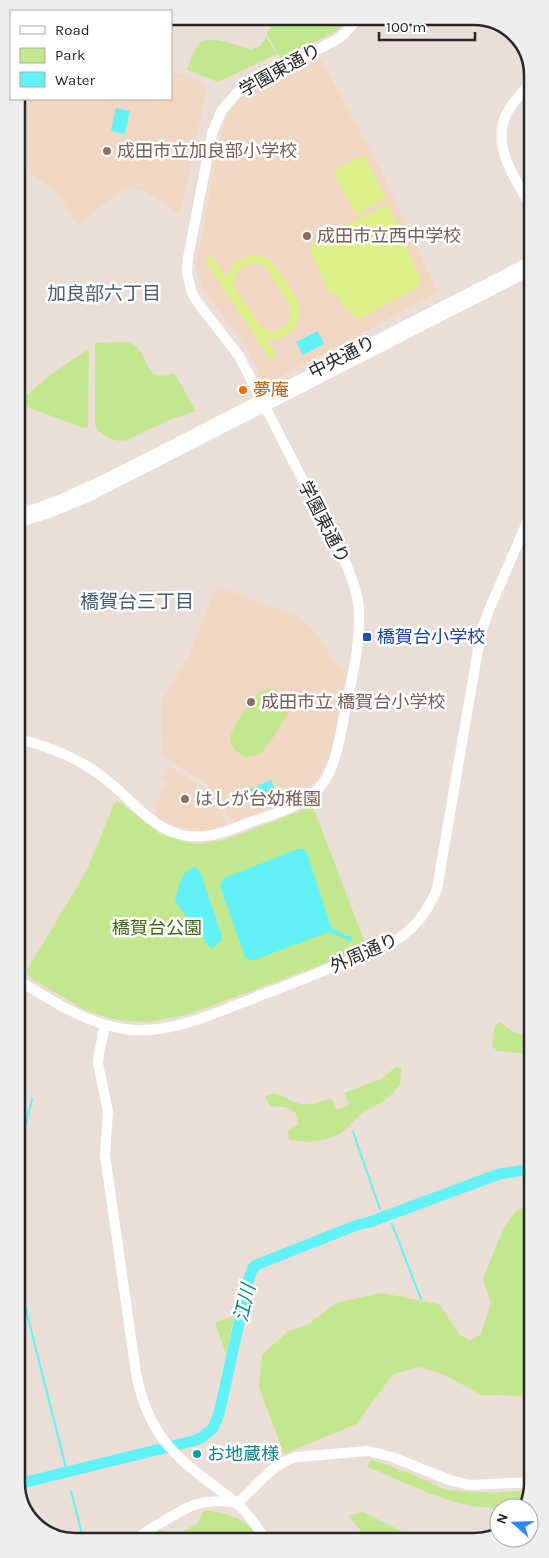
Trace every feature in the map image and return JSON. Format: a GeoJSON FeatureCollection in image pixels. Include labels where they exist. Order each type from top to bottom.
{"type":"FeatureCollection","features":[{"type":"Feature","properties":{"kind":"street","name":"学園東通り"},"geometry":{"type":"LineString","coordinates":[[25,740],[54,749],[86,765],[164,828],[177,834],[189,836],[202,837],[222,834],[296,805],[306,799],[321,785],[328,775],[336,754],[357,651],[360,612],[358,601],[347,566],[264,403],[236,351],[192,293],[187,273],[188,258],[212,133],[222,110],[236,94],[248,85],[336,40],[346,33],[353,25]]}},
{"type":"Feature","properties":{"kind":"street"},"geometry":{"type":"LineString","coordinates":[[524,90],[510,106],[505,118],[502,138],[505,160],[524,194]]}},
{"type":"Feature","properties":{"kind":"street","name":"中央通り"},"geometry":{"type":"LineString","coordinates":[[25,521],[88,497],[524,265]]}},
{"type":"Feature","properties":{"kind":"street","name":"中央通り"},"geometry":{"type":"LineString","coordinates":[[25,512],[85,489],[264,403],[524,273]]}},
{"type":"Feature","properties":{"kind":"street","name":"外周通り"},"geometry":{"type":"LineString","coordinates":[[25,984],[74,1012],[105,1025],[125,1029],[159,1028],[179,1025],[387,946],[406,934],[420,921],[433,898],[440,875],[482,632],[488,610],[524,529]]}},
{"type":"Feature","properties":{"kind":"street"},"geometry":{"type":"LineString","coordinates":[[105,1025],[98,1064],[108,1111],[105,1148],[106,1167],[139,1387],[147,1414],[163,1440],[175,1454],[237,1504],[256,1524],[261,1533]]}},
{"type":"Feature","properties":{"kind":"street"},"geometry":{"type":"LineString","coordinates":[[143,1533],[192,1505],[207,1503],[237,1504],[273,1468],[288,1459],[296,1457],[355,1452],[380,1453],[452,1481],[471,1485],[524,1482]]}},
{"type":"Feature","properties":{"kind":"shaded area","name":"成田市立西中学校"},"geometry":{"type":"Polygon","coordinates":[[[318,54],[381,171],[438,292],[267,384],[264,383],[247,349],[203,289],[196,269],[197,261],[222,130],[233,107],[248,91],[318,54]]]}},
{"type":"Feature","properties":{"kind":"shaded area","name":"成田市立加良部小学校"},"geometry":{"type":"Polygon","coordinates":[[[172,71],[196,79],[207,87],[180,214],[173,212],[169,206],[141,189],[131,189],[124,190],[115,195],[77,226],[59,194],[37,178],[25,161],[25,100],[172,100],[172,71]]]}},
{"type":"Feature","properties":{"kind":"shaded area","name":"成田市立 橋賀台小学校"},"geometry":{"type":"Polygon","coordinates":[[[219,587],[299,617],[316,632],[338,666],[347,670],[331,752],[317,779],[296,797],[235,822],[231,821],[221,801],[207,784],[162,756],[161,710],[163,699],[189,655],[216,588],[219,587]]]}},
{"type":"Feature","properties":{"kind":"shaded area","name":"はしが台幼稚園"},"geometry":{"type":"Polygon","coordinates":[[[168,766],[193,781],[208,793],[217,805],[227,825],[217,829],[197,831],[158,819],[154,807],[167,782],[162,779],[168,766]]]}},
{"type":"Feature","properties":{"kind":"green space"},"geometry":{"type":"Polygon","coordinates":[[[272,25],[342,25],[336,31],[281,59],[267,34],[272,25]]]}},
{"type":"Feature","properties":{"kind":"green space"},"geometry":{"type":"Polygon","coordinates":[[[266,37],[277,54],[218,82],[187,70],[195,50],[203,42],[209,40],[224,41],[251,50],[260,46],[266,37]]]}},
{"type":"Feature","properties":{"kind":"green space"},"geometry":{"type":"Polygon","coordinates":[[[364,155],[386,198],[356,215],[334,173],[335,170],[364,155]]]}},
{"type":"Feature","properties":{"kind":"green space"},"geometry":{"type":"Polygon","coordinates":[[[388,204],[421,279],[418,287],[359,319],[351,314],[335,292],[330,294],[310,251],[313,243],[388,204]]]}},
{"type":"Feature","properties":{"kind":"green space"},"geometry":{"type":"Polygon","coordinates":[[[251,255],[269,260],[286,281],[299,305],[300,312],[292,331],[281,338],[267,339],[276,355],[270,359],[205,260],[210,256],[212,257],[226,277],[236,261],[251,255]],[[252,263],[241,268],[234,279],[234,288],[263,328],[272,331],[281,329],[288,323],[291,315],[289,304],[267,269],[261,264],[252,263]]]}},
{"type":"Feature","properties":{"kind":"green space"},"geometry":{"type":"Polygon","coordinates":[[[125,342],[139,350],[150,370],[155,374],[163,376],[174,373],[196,411],[169,420],[125,441],[121,441],[103,435],[95,425],[95,343],[125,342]]]}},
{"type":"Feature","properties":{"kind":"green space"},"geometry":{"type":"Polygon","coordinates":[[[87,350],[89,351],[88,427],[83,428],[25,406],[25,396],[53,373],[87,350]]]}},
{"type":"Feature","properties":{"kind":"green space"},"geometry":{"type":"Polygon","coordinates":[[[268,689],[281,692],[287,698],[286,717],[261,754],[245,757],[233,748],[230,739],[231,735],[248,706],[257,695],[268,689]]]}},
{"type":"Feature","properties":{"kind":"green space","name":"橋賀台公園"},"geometry":{"type":"Polygon","coordinates":[[[117,801],[160,834],[196,844],[224,840],[298,812],[312,804],[365,943],[360,950],[190,1014],[148,1022],[115,1020],[83,1009],[29,977],[27,970],[87,870],[114,804],[117,801]]]}},
{"type":"Feature","properties":{"kind":"green space"},"geometry":{"type":"Polygon","coordinates":[[[499,1022],[517,1034],[524,1034],[524,1053],[497,1051],[492,1046],[495,1026],[499,1022]]]}},
{"type":"Feature","properties":{"kind":"green space"},"geometry":{"type":"Polygon","coordinates":[[[396,1067],[401,1068],[400,1085],[388,1098],[361,1114],[340,1134],[327,1139],[307,1142],[289,1140],[288,1131],[299,1124],[295,1112],[285,1107],[270,1106],[265,1096],[274,1093],[302,1104],[314,1104],[331,1098],[337,1110],[350,1105],[344,1093],[381,1079],[396,1067]]]}},
{"type":"Feature","properties":{"kind":"green space"},"geometry":{"type":"Polygon","coordinates":[[[524,1208],[524,1396],[481,1395],[445,1375],[420,1367],[393,1374],[356,1424],[284,1454],[259,1387],[262,1355],[288,1331],[307,1325],[336,1303],[381,1293],[439,1304],[459,1334],[470,1341],[481,1334],[491,1303],[483,1279],[504,1227],[516,1211],[524,1208]]]}},
{"type":"Feature","properties":{"kind":"green space"},"geometry":{"type":"Polygon","coordinates":[[[234,1316],[226,1355],[215,1323],[234,1316]]]}},
{"type":"Feature","properties":{"kind":"green space"},"geometry":{"type":"Polygon","coordinates":[[[370,1459],[414,1475],[446,1490],[492,1493],[523,1491],[521,1498],[489,1498],[489,1508],[454,1502],[368,1467],[370,1459]]]}},
{"type":"Feature","properties":{"kind":"green space"},"geometry":{"type":"Polygon","coordinates":[[[204,1510],[237,1518],[256,1533],[180,1533],[198,1523],[204,1510]]]}},
{"type":"Feature","properties":{"kind":"green space"},"geometry":{"type":"Polygon","coordinates":[[[363,1512],[405,1533],[362,1533],[349,1516],[363,1512]]]}},
{"type":"Feature","properties":{"kind":"green space"},"geometry":{"type":"Polygon","coordinates":[[[156,1530],[180,1533],[152,1533],[156,1530]]]}},
{"type":"Feature","properties":{"kind":"water"},"geometry":{"type":"Polygon","coordinates":[[[116,108],[130,111],[125,134],[111,131],[116,108]]]}},
{"type":"Feature","properties":{"kind":"water"},"geometry":{"type":"Polygon","coordinates":[[[318,331],[324,344],[303,355],[296,342],[318,331]]]}},
{"type":"Feature","properties":{"kind":"water"},"geometry":{"type":"Polygon","coordinates":[[[271,780],[277,793],[255,804],[248,790],[271,780]]]}},
{"type":"Feature","properties":{"kind":"water"},"geometry":{"type":"Polygon","coordinates":[[[298,849],[304,849],[307,853],[331,927],[347,936],[351,936],[352,940],[348,942],[346,939],[329,932],[250,960],[245,957],[220,886],[224,878],[298,849]]]}},
{"type":"Feature","properties":{"kind":"water"},"geometry":{"type":"Polygon","coordinates":[[[193,867],[197,868],[201,874],[223,939],[211,949],[175,901],[182,877],[193,867]]]}},
{"type":"Feature","properties":{"kind":"waterway"},"geometry":{"type":"LineString","coordinates":[[25,1126],[32,1099]]}},
{"type":"Feature","properties":{"kind":"waterway"},"geometry":{"type":"LineString","coordinates":[[353,1132],[380,1209]]}},
{"type":"Feature","properties":{"kind":"waterway","name":"江川"},"geometry":{"type":"LineString","coordinates":[[25,1482],[193,1441],[201,1438],[213,1428],[219,1414],[249,1278],[256,1265],[357,1225],[370,1222],[499,1174],[524,1170]]}},
{"type":"Feature","properties":{"kind":"waterway","name":"江川"},"geometry":{"type":"LineString","coordinates":[[382,1214],[383,1218]]}},
{"type":"Feature","properties":{"kind":"waterway"},"geometry":{"type":"LineString","coordinates":[[392,1224],[421,1299]]}},
{"type":"Feature","properties":{"kind":"waterway"},"geometry":{"type":"LineString","coordinates":[[25,1306],[68,1476]]}},
{"type":"Feature","properties":{"kind":"waterway"},"geometry":{"type":"LineString","coordinates":[[71,1491],[82,1533]]}},
{"type":"Feature","properties":{"kind":"place","name":"成田市立加良部小学校"},"geometry":{"type":"Point","coordinates":[107,151]}},
{"type":"Feature","properties":{"kind":"place","name":"成田市立西中学校"},"geometry":{"type":"Point","coordinates":[307,236]}},
{"type":"Feature","properties":{"kind":"place","name":"夢庵"},"geometry":{"type":"Point","coordinates":[243,390]}},
{"type":"Feature","properties":{"kind":"place","name":"橋賀台小学校"},"geometry":{"type":"Point","coordinates":[367,637]}},
{"type":"Feature","properties":{"kind":"place","name":"成田市立 橋賀台小学校"},"geometry":{"type":"Point","coordinates":[251,702]}},
{"type":"Feature","properties":{"kind":"place","name":"はしが台幼稚園"},"geometry":{"type":"Point","coordinates":[185,799]}},
{"type":"Feature","properties":{"kind":"place","name":"お地蔵様"},"geometry":{"type":"Point","coordinates":[197,1454]}},
{"type":"Feature","properties":{"kind":"district","name":"加良部六丁目"},"geometry":{"type":"Point","coordinates":[104,293]}},
{"type":"Feature","properties":{"kind":"district","name":"橋賀台三丁目"},"geometry":{"type":"Point","coordinates":[137,601]}}]}
